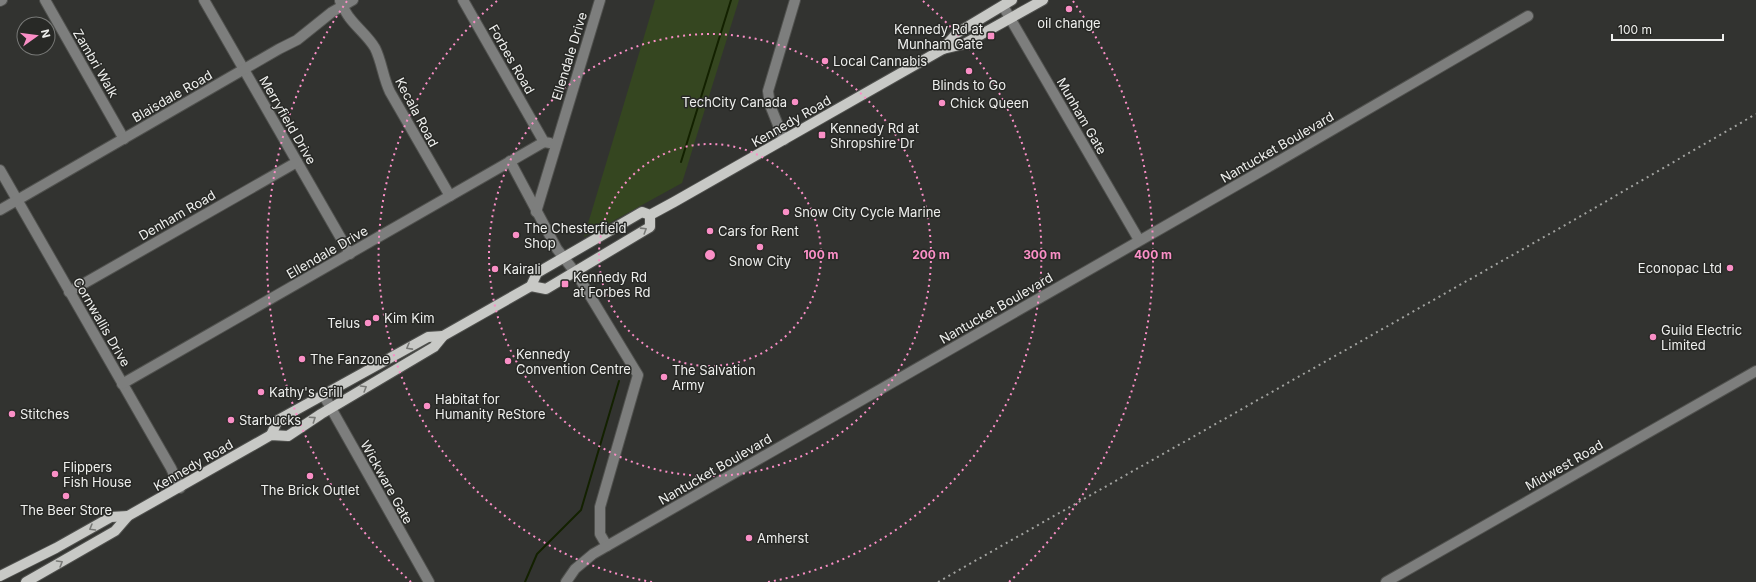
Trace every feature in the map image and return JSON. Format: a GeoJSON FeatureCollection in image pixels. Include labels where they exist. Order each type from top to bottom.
{"type":"FeatureCollection","features":[{"type":"Feature","properties":{"kind":"main road","name":"Kennedy Road"},"geometry":{"type":"LineString","coordinates":[[943,49],[957,33],[1012,0]]}},
{"type":"Feature","properties":{"kind":"main road","name":"Kennedy Road"},"geometry":{"type":"LineString","coordinates":[[26,582],[115,531],[128,516],[180,488],[271,435],[288,436],[331,408],[434,347],[443,336],[531,286],[537,273],[642,212],[650,215],[943,49],[964,44],[1043,0]]}},
{"type":"Feature","properties":{"kind":"main road"},"geometry":{"type":"LineString","coordinates":[[531,286],[546,289],[575,272],[650,227],[650,215]]}},
{"type":"Feature","properties":{"kind":"main road","name":"Kennedy Road"},"geometry":{"type":"LineString","coordinates":[[271,435],[278,420],[323,394],[428,336],[443,336]]}},
{"type":"Feature","properties":{"kind":"main road","name":"Kennedy Road"},"geometry":{"type":"LineString","coordinates":[[0,576],[56,548],[111,517],[128,516]]}},
{"type":"Feature","properties":{"kind":"street","name":"Zambri Walk"},"geometry":{"type":"LineString","coordinates":[[44,0],[124,138]]}},
{"type":"Feature","properties":{"kind":"street","name":"Merryfield Drive"},"geometry":{"type":"LineString","coordinates":[[204,0],[350,254]]}},
{"type":"Feature","properties":{"kind":"street","name":"Blaisdale Road"},"geometry":{"type":"LineString","coordinates":[[0,210],[297,40],[341,3],[353,0]]}},
{"type":"Feature","properties":{"kind":"street","name":"Forbes Road"},"geometry":{"type":"LineString","coordinates":[[463,0],[544,142]]}},
{"type":"Feature","properties":{"kind":"street"},"geometry":{"type":"LineString","coordinates":[[784,140],[770,105],[768,91],[795,0]]}},
{"type":"Feature","properties":{"kind":"street","name":"Ellendale Drive"},"geometry":{"type":"LineString","coordinates":[[536,212],[599,1]]}},
{"type":"Feature","properties":{"kind":"street","name":"Kecala Road"},"geometry":{"type":"LineString","coordinates":[[341,3],[349,16],[370,40],[374,47],[380,60],[386,84],[390,92],[450,196]]}},
{"type":"Feature","properties":{"kind":"street","name":"Munham Gate"},"geometry":{"type":"LineString","coordinates":[[1003,6],[1139,240]]}},
{"type":"Feature","properties":{"kind":"street","name":"Nantucket Boulevard"},"geometry":{"type":"LineString","coordinates":[[566,582],[575,569],[593,554],[1270,166],[1528,16]]}},
{"type":"Feature","properties":{"kind":"street"},"geometry":{"type":"LineString","coordinates":[[544,142],[556,145]]}},
{"type":"Feature","properties":{"kind":"street","name":"Ellendale Drive"},"geometry":{"type":"LineString","coordinates":[[122,384],[544,142]]}},
{"type":"Feature","properties":{"kind":"street"},"geometry":{"type":"LineString","coordinates":[[510,161],[536,212],[563,258],[575,272],[638,375],[600,507],[600,534],[607,546]]}},
{"type":"Feature","properties":{"kind":"street","name":"Denham Road"},"geometry":{"type":"LineString","coordinates":[[70,292],[297,162]]}},
{"type":"Feature","properties":{"kind":"street","name":"Cornwallis Drive"},"geometry":{"type":"LineString","coordinates":[[0,170],[171,468],[180,488]]}},
{"type":"Feature","properties":{"kind":"street","name":"Midwest Road"},"geometry":{"type":"LineString","coordinates":[[1386,582],[1756,371]]}},
{"type":"Feature","properties":{"kind":"street","name":"Wickware Gate"},"geometry":{"type":"LineString","coordinates":[[323,394],[429,582]]}},
{"type":"Feature","properties":{"kind":"green space"},"geometry":{"type":"Polygon","coordinates":[[[655,0],[739,0],[682,183],[584,237],[655,0]]]}},
{"type":"Feature","properties":{"kind":"waterway"},"geometry":{"type":"LineString","coordinates":[[681,162],[731,0]]}},
{"type":"Feature","properties":{"kind":"waterway"},"geometry":{"type":"LineString","coordinates":[[525,582],[537,554],[581,510],[619,381]]}},
{"type":"Feature","properties":{"kind":"railway"},"geometry":{"type":"LineString","coordinates":[[938,582],[1574,220],[1756,114]]}},
{"type":"Feature","properties":{"kind":"place","name":"oil change"},"geometry":{"type":"Point","coordinates":[1069,9]}},
{"type":"Feature","properties":{"kind":"place","name":"Kennedy Rd at Munham Gate"},"geometry":{"type":"Point","coordinates":[991,36]}},
{"type":"Feature","properties":{"kind":"place","name":"Local Cannabis"},"geometry":{"type":"Point","coordinates":[825,61]}},
{"type":"Feature","properties":{"kind":"place","name":"Blinds to Go"},"geometry":{"type":"Point","coordinates":[969,71]}},
{"type":"Feature","properties":{"kind":"place","name":"TechCity Canada"},"geometry":{"type":"Point","coordinates":[795,102]}},
{"type":"Feature","properties":{"kind":"place","name":"Chick Queen"},"geometry":{"type":"Point","coordinates":[942,103]}},
{"type":"Feature","properties":{"kind":"place","name":"Kennedy Rd at Shropshire Dr"},"geometry":{"type":"Point","coordinates":[822,135]}},
{"type":"Feature","properties":{"kind":"place","name":"Snow City Cycle Marine"},"geometry":{"type":"Point","coordinates":[786,212]}},
{"type":"Feature","properties":{"kind":"place","name":"Cars for Rent"},"geometry":{"type":"Point","coordinates":[710,231]}},
{"type":"Feature","properties":{"kind":"place","name":"The Chesterfield Shop"},"geometry":{"type":"Point","coordinates":[516,235]}},
{"type":"Feature","properties":{"kind":"place","name":"Snow City"},"geometry":{"type":"Point","coordinates":[760,247]}},
{"type":"Feature","properties":{"kind":"place","name":"Econopac Ltd"},"geometry":{"type":"Point","coordinates":[1730,268]}},
{"type":"Feature","properties":{"kind":"place","name":"Kairali"},"geometry":{"type":"Point","coordinates":[495,269]}},
{"type":"Feature","properties":{"kind":"place","name":"Kennedy Rd at Forbes Rd"},"geometry":{"type":"Point","coordinates":[565,284]}},
{"type":"Feature","properties":{"kind":"place","name":"Kim Kim"},"geometry":{"type":"Point","coordinates":[376,318]}},
{"type":"Feature","properties":{"kind":"place","name":"Telus"},"geometry":{"type":"Point","coordinates":[368,323]}},
{"type":"Feature","properties":{"kind":"place","name":"Guild Electric Limited"},"geometry":{"type":"Point","coordinates":[1653,337]}},
{"type":"Feature","properties":{"kind":"place","name":"The Fanzone"},"geometry":{"type":"Point","coordinates":[302,359]}},
{"type":"Feature","properties":{"kind":"place","name":"Kennedy Convention Centre"},"geometry":{"type":"Point","coordinates":[508,361]}},
{"type":"Feature","properties":{"kind":"place","name":"The Salvation Army"},"geometry":{"type":"Point","coordinates":[664,377]}},
{"type":"Feature","properties":{"kind":"place","name":"Kathy's Grill"},"geometry":{"type":"Point","coordinates":[261,392]}},
{"type":"Feature","properties":{"kind":"place","name":"Habitat for Humanity ReStore"},"geometry":{"type":"Point","coordinates":[427,406]}},
{"type":"Feature","properties":{"kind":"place","name":"Stitches"},"geometry":{"type":"Point","coordinates":[12,414]}},
{"type":"Feature","properties":{"kind":"place","name":"Starbucks"},"geometry":{"type":"Point","coordinates":[231,420]}},
{"type":"Feature","properties":{"kind":"place","name":"Flippers Fish House"},"geometry":{"type":"Point","coordinates":[55,474]}},
{"type":"Feature","properties":{"kind":"place","name":"The Brick Outlet"},"geometry":{"type":"Point","coordinates":[310,476]}},
{"type":"Feature","properties":{"kind":"place","name":"The Beer Store"},"geometry":{"type":"Point","coordinates":[66,496]}},
{"type":"Feature","properties":{"kind":"place","name":"Amherst"},"geometry":{"type":"Point","coordinates":[749,538]}}]}
